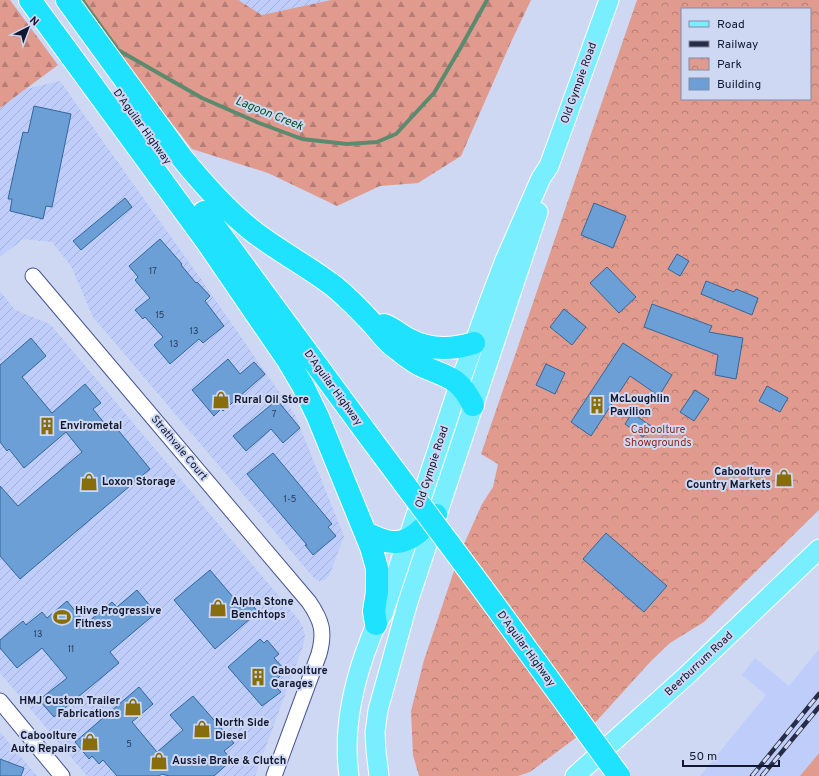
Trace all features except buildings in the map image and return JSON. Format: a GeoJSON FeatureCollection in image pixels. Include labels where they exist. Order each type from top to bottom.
{"type":"FeatureCollection","features":[{"type":"Feature","properties":{"kind":"highway"},"geometry":{"type":"LineString","coordinates":[[30,0],[163,156],[202,183],[235,216],[274,247],[334,286],[357,307],[389,344],[421,366],[451,378],[460,385],[469,396],[473,405]]}},
{"type":"Feature","properties":{"kind":"highway","name":"D'Aguilar Highway"},"geometry":{"type":"LineString","coordinates":[[49,0],[619,776]]}},
{"type":"Feature","properties":{"kind":"highway"},"geometry":{"type":"LineString","coordinates":[[67,0],[163,156],[259,318],[299,379],[318,417],[366,533],[377,568],[377,592],[374,611],[376,624]]}},
{"type":"Feature","properties":{"kind":"highway"},"geometry":{"type":"LineString","coordinates":[[371,323],[386,326],[410,340],[422,345],[437,348],[450,349],[474,343]]}},
{"type":"Feature","properties":{"kind":"highway"},"geometry":{"type":"LineString","coordinates":[[366,533],[383,540],[395,542],[408,539],[423,529],[436,515]]}},
{"type":"Feature","properties":{"kind":"main road","name":"Old Gympie Road"},"geometry":{"type":"LineString","coordinates":[[349,776],[347,761],[347,734],[353,690],[376,624],[383,614],[474,343],[506,260],[541,178],[549,166],[609,0]]}},
{"type":"Feature","properties":{"kind":"main road","name":"Old Gympie Road"},"geometry":{"type":"LineString","coordinates":[[379,776],[376,751],[378,710],[408,602],[548,181],[549,166]]}},
{"type":"Feature","properties":{"kind":"main road","name":"Beerburrum Road"},"geometry":{"type":"LineString","coordinates":[[575,776],[685,677],[819,548]]}},
{"type":"Feature","properties":{"kind":"street","name":"Strathvale Court"},"geometry":{"type":"LineString","coordinates":[[33,276],[309,602],[321,623],[322,644],[319,654],[274,776]]}},
{"type":"Feature","properties":{"kind":"street"},"geometry":{"type":"LineString","coordinates":[[0,702],[62,776]]}},
{"type":"Feature","properties":{"kind":"shaded area"},"geometry":{"type":"Polygon","coordinates":[[[238,0],[331,0],[262,15],[238,0]]]}},
{"type":"Feature","properties":{"kind":"shaded area"},"geometry":{"type":"Polygon","coordinates":[[[60,81],[198,275],[295,415],[344,536],[329,576],[325,580],[319,581],[314,578],[93,317],[71,266],[52,242],[23,239],[0,257],[0,100],[22,90],[60,81]]]}},
{"type":"Feature","properties":{"kind":"shaded area"},"geometry":{"type":"Polygon","coordinates":[[[0,291],[15,310],[50,324],[299,620],[303,627],[305,636],[303,646],[255,776],[87,776],[0,673],[0,291]]]}},
{"type":"Feature","properties":{"kind":"shaded area"},"geometry":{"type":"Polygon","coordinates":[[[819,649],[819,753],[800,776],[700,776],[766,695],[742,675],[755,658],[789,686],[819,649]]]}},
{"type":"Feature","properties":{"kind":"shaded area"},"geometry":{"type":"Polygon","coordinates":[[[0,732],[37,776],[0,776],[0,732]]]}},
{"type":"Feature","properties":{"kind":"green space"},"geometry":{"type":"Polygon","coordinates":[[[0,0],[10,0],[58,65],[0,108],[0,0]]]}},
{"type":"Feature","properties":{"kind":"green space"},"geometry":{"type":"Polygon","coordinates":[[[79,0],[238,0],[262,15],[331,0],[531,0],[461,156],[418,183],[380,186],[337,206],[268,173],[192,149],[79,0]]]}},
{"type":"Feature","properties":{"kind":"green space","name":"Caboolture Showgrounds"},"geometry":{"type":"Polygon","coordinates":[[[637,0],[819,0],[819,510],[704,622],[670,643],[651,661],[593,725],[530,772],[518,776],[419,776],[413,755],[411,711],[424,660],[460,553],[482,504],[493,487],[498,464],[481,454],[637,0]]]}},
{"type":"Feature","properties":{"kind":"green space"},"geometry":{"type":"Polygon","coordinates":[[[819,753],[819,776],[800,776],[819,753]]]}},
{"type":"Feature","properties":{"kind":"waterway","name":"Lagoon Creek"},"geometry":{"type":"LineString","coordinates":[[82,0],[118,50],[202,98],[259,123],[302,139],[347,144],[377,142],[396,134],[434,93],[487,0]]}},
{"type":"Feature","properties":{"kind":"railway"},"geometry":{"type":"LineString","coordinates":[[752,776],[819,694]]}},
{"type":"Feature","properties":{"kind":"railway"},"geometry":{"type":"LineString","coordinates":[[762,776],[819,707]]}},
{"type":"Feature","properties":{"kind":"place","name":"Rural Oil Store"},"geometry":{"type":"Point","coordinates":[221,400]}},
{"type":"Feature","properties":{"kind":"place","name":"McLoughlin Pavilion"},"geometry":{"type":"Point","coordinates":[597,405]}},
{"type":"Feature","properties":{"kind":"place","name":"Envirometal"},"geometry":{"type":"Point","coordinates":[47,426]}},
{"type":"Feature","properties":{"kind":"place","name":"Caboolture Country Markets"},"geometry":{"type":"Point","coordinates":[784,478]}},
{"type":"Feature","properties":{"kind":"place","name":"Loxon Storage"},"geometry":{"type":"Point","coordinates":[89,482]}},
{"type":"Feature","properties":{"kind":"place","name":"Alpha Stone Benchtops"},"geometry":{"type":"Point","coordinates":[218,608]}},
{"type":"Feature","properties":{"kind":"place","name":"Hive Progressive Fitness"},"geometry":{"type":"Point","coordinates":[62,617]}},
{"type":"Feature","properties":{"kind":"place","name":"Caboolture Garages"},"geometry":{"type":"Point","coordinates":[258,677]}},
{"type":"Feature","properties":{"kind":"place","name":"HMJ Custom Trailer Fabrications"},"geometry":{"type":"Point","coordinates":[133,707]}},
{"type":"Feature","properties":{"kind":"place","name":"North Side Diesel"},"geometry":{"type":"Point","coordinates":[202,729]}},
{"type":"Feature","properties":{"kind":"place","name":"Caboolture Auto Repairs"},"geometry":{"type":"Point","coordinates":[90,742]}},
{"type":"Feature","properties":{"kind":"place","name":"Aussie Brake & Clutch"},"geometry":{"type":"Point","coordinates":[159,761]}}]}
